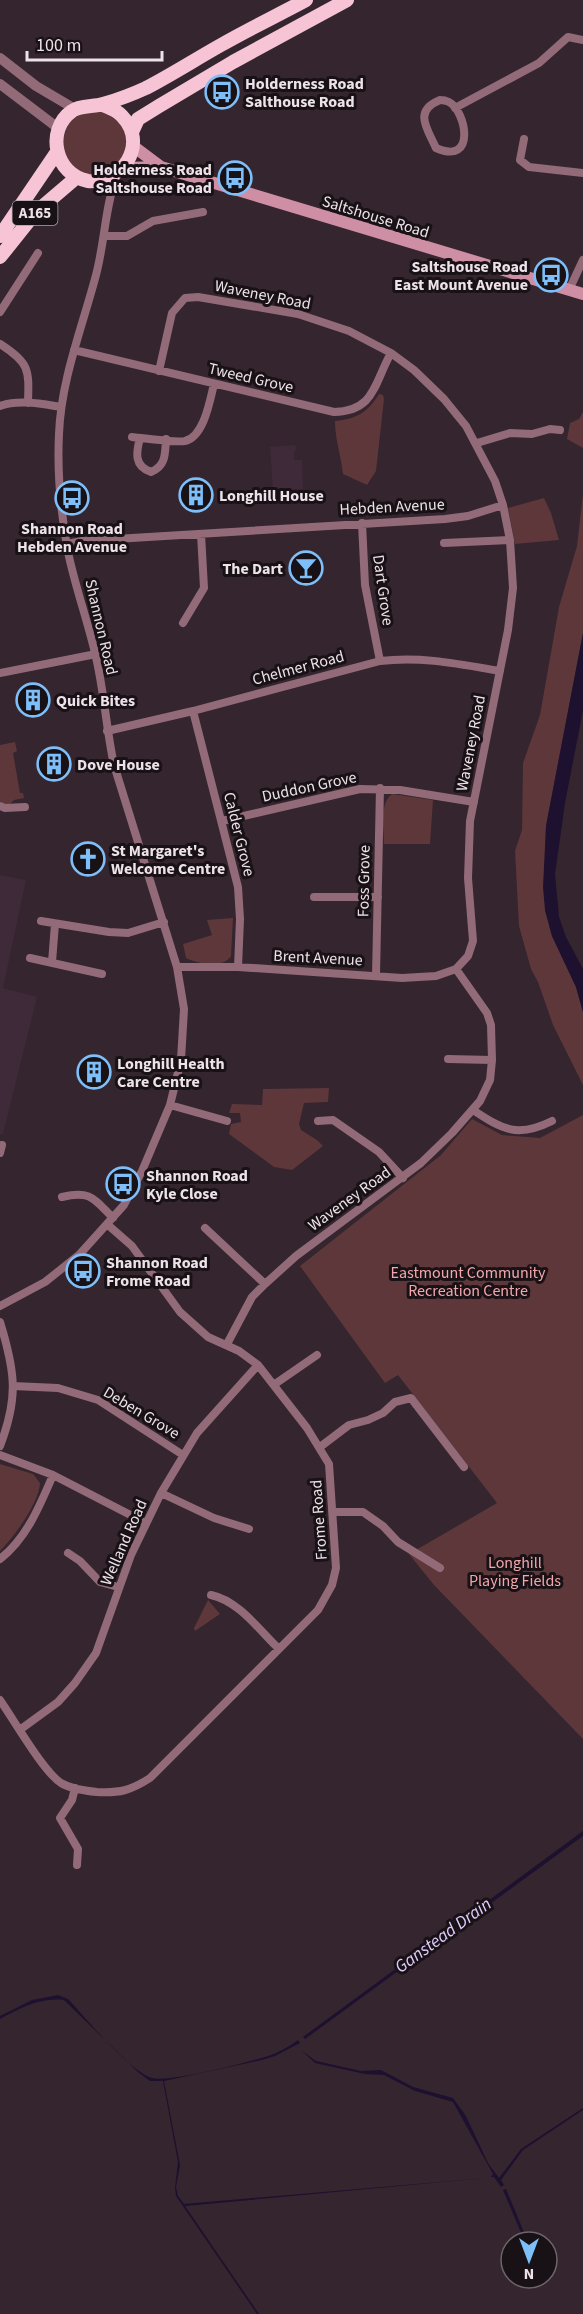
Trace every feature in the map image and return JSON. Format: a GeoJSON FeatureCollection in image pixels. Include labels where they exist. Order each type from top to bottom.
{"type":"FeatureCollection","features":[{"type":"Feature","properties":{"kind":"highway"},"geometry":{"type":"LineString","coordinates":[[306,0],[144,89],[103,105],[75,109],[64,118],[58,128],[57,152],[63,165],[77,177],[97,181],[120,171],[130,158],[132,139],[138,119],[233,62],[347,0]]}},
{"type":"Feature","properties":{"kind":"highway"},"geometry":{"type":"LineString","coordinates":[[103,105],[116,110],[124,117],[132,139]]}},
{"type":"Feature","properties":{"kind":"highway","name":"A165"},"geometry":{"type":"LineString","coordinates":[[0,236],[57,152]]}},
{"type":"Feature","properties":{"kind":"highway","name":"A165"},"geometry":{"type":"LineString","coordinates":[[0,257],[36,212],[77,177]]}},
{"type":"Feature","properties":{"kind":"main road","name":"Saltshouse Road"},"geometry":{"type":"LineString","coordinates":[[132,139],[161,167]]}},
{"type":"Feature","properties":{"kind":"main road","name":"Saltshouse Road"},"geometry":{"type":"LineString","coordinates":[[120,171],[161,167],[583,294]]}},
{"type":"Feature","properties":{"kind":"street"},"geometry":{"type":"LineString","coordinates":[[455,108],[539,63],[568,37],[583,40]]}},
{"type":"Feature","properties":{"kind":"street"},"geometry":{"type":"LineString","coordinates":[[0,58],[36,86],[75,109]]}},
{"type":"Feature","properties":{"kind":"street"},"geometry":{"type":"LineString","coordinates":[[0,84],[58,128]]}},
{"type":"Feature","properties":{"kind":"street"},"geometry":{"type":"LineString","coordinates":[[440,100],[450,102],[455,108],[465,131],[464,142],[454,151],[445,152],[436,148],[424,120],[425,111],[430,104],[440,100]]}},
{"type":"Feature","properties":{"kind":"street"},"geometry":{"type":"LineString","coordinates":[[524,139],[520,160],[530,167],[583,173]]}},
{"type":"Feature","properties":{"kind":"street","name":"Shannon Road"},"geometry":{"type":"LineString","coordinates":[[0,1306],[45,1282],[79,1255],[124,1205],[142,1172],[170,1106],[181,1060],[184,1009],[177,967],[114,765],[96,654],[67,544],[60,488],[61,406],[105,236],[107,203],[120,171]]}},
{"type":"Feature","properties":{"kind":"street","name":"Shannon Road"},"geometry":{"type":"LineString","coordinates":[[97,181],[107,203]]}},
{"type":"Feature","properties":{"kind":"street"},"geometry":{"type":"LineString","coordinates":[[105,236],[127,236],[153,221],[197,210]]}},
{"type":"Feature","properties":{"kind":"street"},"geometry":{"type":"LineString","coordinates":[[0,312],[38,253]]}},
{"type":"Feature","properties":{"kind":"street"},"geometry":{"type":"LineString","coordinates":[[569,290],[583,260]]}},
{"type":"Feature","properties":{"kind":"street","name":"Waveney Road"},"geometry":{"type":"LineString","coordinates":[[159,371],[172,313],[185,298],[198,297],[298,314],[349,331],[391,353],[414,370],[444,399],[466,426],[477,443],[495,481],[503,505],[510,540],[513,588],[508,630],[468,842],[468,878],[473,941],[468,956],[456,969],[487,1013],[491,1025],[490,1080],[473,1110],[452,1133],[403,1178],[296,1256],[252,1297],[227,1344]]}},
{"type":"Feature","properties":{"kind":"street"},"geometry":{"type":"LineString","coordinates":[[0,344],[15,353],[29,374],[28,403]]}},
{"type":"Feature","properties":{"kind":"street","name":"Tweed Grove"},"geometry":{"type":"LineString","coordinates":[[74,350],[334,412],[351,411],[361,406],[371,394],[391,353]]}},
{"type":"Feature","properties":{"kind":"street"},"geometry":{"type":"LineString","coordinates":[[166,439],[165,458],[159,469],[151,472],[143,469],[137,460],[136,437],[166,439],[184,441],[195,435],[204,421],[214,384]]}},
{"type":"Feature","properties":{"kind":"street"},"geometry":{"type":"LineString","coordinates":[[0,406],[8,403],[61,406]]}},
{"type":"Feature","properties":{"kind":"street"},"geometry":{"type":"LineString","coordinates":[[477,443],[510,433],[532,434],[550,429],[560,430]]}},
{"type":"Feature","properties":{"kind":"street","name":"Hebden Avenue"},"geometry":{"type":"LineString","coordinates":[[67,544],[82,541],[468,516],[503,505]]}},
{"type":"Feature","properties":{"kind":"street","name":"Dart Grove"},"geometry":{"type":"LineString","coordinates":[[362,523],[365,585],[380,662]]}},
{"type":"Feature","properties":{"kind":"street"},"geometry":{"type":"LineString","coordinates":[[183,624],[204,588],[201,534]]}},
{"type":"Feature","properties":{"kind":"street"},"geometry":{"type":"LineString","coordinates":[[444,543],[510,540]]}},
{"type":"Feature","properties":{"kind":"street"},"geometry":{"type":"LineString","coordinates":[[0,674],[96,654]]}},
{"type":"Feature","properties":{"kind":"street","name":"Chelmer Road"},"geometry":{"type":"LineString","coordinates":[[107,731],[380,662],[405,658],[435,660],[500,672]]}},
{"type":"Feature","properties":{"kind":"street","name":"Calder Grove"},"geometry":{"type":"LineString","coordinates":[[193,711],[238,887],[240,919],[238,967]]}},
{"type":"Feature","properties":{"kind":"street","name":"Duddon Grove"},"geometry":{"type":"LineString","coordinates":[[222,821],[360,789],[380,788],[474,802]]}},
{"type":"Feature","properties":{"kind":"street","name":"Foss Grove"},"geometry":{"type":"LineString","coordinates":[[376,975],[380,788]]}},
{"type":"Feature","properties":{"kind":"street"},"geometry":{"type":"LineString","coordinates":[[0,806],[25,807]]}},
{"type":"Feature","properties":{"kind":"street"},"geometry":{"type":"LineString","coordinates":[[314,897],[378,897]]}},
{"type":"Feature","properties":{"kind":"street"},"geometry":{"type":"LineString","coordinates":[[41,921],[128,933],[164,922]]}},
{"type":"Feature","properties":{"kind":"street"},"geometry":{"type":"LineString","coordinates":[[52,962],[56,924]]}},
{"type":"Feature","properties":{"kind":"street"},"geometry":{"type":"LineString","coordinates":[[30,958],[102,974]]}},
{"type":"Feature","properties":{"kind":"street","name":"Brent Avenue"},"geometry":{"type":"LineString","coordinates":[[177,967],[238,967],[402,978],[436,976],[456,969]]}},
{"type":"Feature","properties":{"kind":"street"},"geometry":{"type":"LineString","coordinates":[[448,1059],[492,1060]]}},
{"type":"Feature","properties":{"kind":"street"},"geometry":{"type":"LineString","coordinates":[[170,1106],[227,1121]]}},
{"type":"Feature","properties":{"kind":"street"},"geometry":{"type":"LineString","coordinates":[[473,1110],[495,1125],[518,1132],[536,1129],[552,1121]]}},
{"type":"Feature","properties":{"kind":"street"},"geometry":{"type":"LineString","coordinates":[[318,1121],[333,1120],[379,1152],[403,1178]]}},
{"type":"Feature","properties":{"kind":"street","name":"Frome Road"},"geometry":{"type":"LineString","coordinates":[[0,1700],[51,1774],[62,1784],[75,1788],[112,1792],[132,1790],[150,1778],[318,1610],[332,1585],[336,1568],[329,1464],[320,1447],[275,1384],[258,1365],[227,1344],[208,1337],[180,1312],[132,1246],[91,1196],[79,1193],[62,1197]]}},
{"type":"Feature","properties":{"kind":"street"},"geometry":{"type":"LineString","coordinates":[[205,1228],[265,1284]]}},
{"type":"Feature","properties":{"kind":"street"},"geometry":{"type":"LineString","coordinates":[[0,1322],[13,1369],[14,1386],[8,1425],[0,1446]]}},
{"type":"Feature","properties":{"kind":"street"},"geometry":{"type":"LineString","coordinates":[[275,1384],[317,1355]]}},
{"type":"Feature","properties":{"kind":"street","name":"Welland Road"},"geometry":{"type":"LineString","coordinates":[[21,1729],[58,1702],[96,1653],[118,1587],[161,1492],[197,1433],[258,1365]]}},
{"type":"Feature","properties":{"kind":"street","name":"Deben Grove"},"geometry":{"type":"LineString","coordinates":[[14,1386],[58,1388],[98,1400],[183,1455]]}},
{"type":"Feature","properties":{"kind":"street"},"geometry":{"type":"LineString","coordinates":[[320,1447],[349,1425],[368,1420],[383,1413],[395,1402],[411,1398],[464,1467]]}},
{"type":"Feature","properties":{"kind":"street"},"geometry":{"type":"LineString","coordinates":[[0,1455],[54,1475],[146,1522]]}},
{"type":"Feature","properties":{"kind":"street"},"geometry":{"type":"LineString","coordinates":[[0,1559],[20,1538],[54,1475]]}},
{"type":"Feature","properties":{"kind":"street"},"geometry":{"type":"LineString","coordinates":[[161,1492],[214,1518],[249,1528]]}},
{"type":"Feature","properties":{"kind":"street"},"geometry":{"type":"LineString","coordinates":[[333,1512],[363,1512],[383,1526],[399,1542],[440,1568]]}},
{"type":"Feature","properties":{"kind":"street"},"geometry":{"type":"LineString","coordinates":[[68,1553],[80,1561],[100,1582],[118,1587]]}},
{"type":"Feature","properties":{"kind":"street"},"geometry":{"type":"LineString","coordinates":[[211,1595],[223,1598],[234,1605],[279,1649]]}},
{"type":"Feature","properties":{"kind":"street"},"geometry":{"type":"LineString","coordinates":[[75,1788],[72,1800],[60,1818],[78,1849],[77,1865]]}},
{"type":"Feature","properties":{"kind":"shaded area"},"geometry":{"type":"Polygon","coordinates":[[[294,445],[297,447],[294,460],[302,460],[303,489],[273,490],[270,447],[294,445]]]}},
{"type":"Feature","properties":{"kind":"shaded area"},"geometry":{"type":"Polygon","coordinates":[[[0,875],[26,880],[3,988],[37,997],[3,1134],[0,1134],[0,875]]]}},
{"type":"Feature","properties":{"kind":"green space"},"geometry":{"type":"Polygon","coordinates":[[[93,111],[115,118],[124,129],[127,143],[124,157],[116,168],[94,176],[71,166],[63,148],[65,134],[73,116],[93,111]]]}},
{"type":"Feature","properties":{"kind":"green space"},"geometry":{"type":"Polygon","coordinates":[[[379,394],[383,395],[384,399],[376,471],[367,485],[343,474],[335,421],[361,414],[371,406],[379,394]]]}},
{"type":"Feature","properties":{"kind":"green space"},"geometry":{"type":"Polygon","coordinates":[[[583,412],[583,448],[567,439],[570,423],[579,419],[583,412]]]}},
{"type":"Feature","properties":{"kind":"green space"},"geometry":{"type":"Polygon","coordinates":[[[583,494],[583,633],[546,826],[545,910],[552,936],[576,987],[583,1012],[583,1085],[553,1025],[531,969],[519,926],[515,851],[522,830],[523,763],[540,715],[559,607],[577,546],[583,494]]]}},
{"type":"Feature","properties":{"kind":"green space"},"geometry":{"type":"Polygon","coordinates":[[[544,498],[559,540],[515,544],[508,508],[544,498]]]}},
{"type":"Feature","properties":{"kind":"green space"},"geometry":{"type":"Polygon","coordinates":[[[15,742],[17,751],[13,753],[20,793],[23,793],[24,798],[14,800],[9,805],[0,802],[0,745],[15,742]]]}},
{"type":"Feature","properties":{"kind":"green space"},"geometry":{"type":"Polygon","coordinates":[[[392,794],[433,800],[430,844],[384,844],[384,810],[392,794]]]}},
{"type":"Feature","properties":{"kind":"green space"},"geometry":{"type":"Polygon","coordinates":[[[233,918],[231,956],[227,960],[210,964],[186,958],[183,944],[212,935],[207,920],[233,918]]]}},
{"type":"Feature","properties":{"kind":"green space"},"geometry":{"type":"Polygon","coordinates":[[[329,1088],[328,1102],[304,1103],[299,1124],[301,1130],[323,1146],[292,1170],[274,1167],[229,1134],[231,1124],[241,1122],[240,1113],[229,1113],[232,1104],[262,1105],[263,1089],[329,1088]]]}},
{"type":"Feature","properties":{"kind":"green space","name":"Eastmount Community Recreation Centre"},"geometry":{"type":"Polygon","coordinates":[[[583,1115],[583,1739],[434,1585],[409,1554],[497,1503],[398,1375],[385,1383],[300,1266],[441,1155],[472,1119],[502,1135],[540,1138],[583,1115]]]}},
{"type":"Feature","properties":{"kind":"green space"},"geometry":{"type":"Polygon","coordinates":[[[0,1464],[33,1474],[40,1483],[31,1510],[19,1529],[0,1551],[0,1464]]]}},
{"type":"Feature","properties":{"kind":"green space"},"geometry":{"type":"Polygon","coordinates":[[[208,1600],[220,1614],[195,1631],[194,1628],[208,1600]]]}},
{"type":"Feature","properties":{"kind":"water"},"geometry":{"type":"Polygon","coordinates":[[[583,633],[583,710],[565,803],[555,874],[559,917],[566,937],[583,969],[583,1012],[576,987],[552,936],[545,910],[543,887],[546,826],[583,633]]]}},
{"type":"Feature","properties":{"kind":"water","name":"Ganstead Drain"},"geometry":{"type":"Polygon","coordinates":[[[583,1831],[583,1836],[305,2039],[303,2037],[583,1831]]]}},
{"type":"Feature","properties":{"kind":"water"},"geometry":{"type":"Polygon","coordinates":[[[58,1995],[68,1999],[107,2042],[64,2000],[39,2002],[23,2007],[0,2019],[0,2016],[32,2000],[58,1995]]]}},
{"type":"Feature","properties":{"kind":"water"},"geometry":{"type":"Polygon","coordinates":[[[298,2040],[300,2043],[262,2060],[164,2081],[180,2165],[176,2187],[178,2196],[184,2204],[486,2178],[185,2206],[259,2314],[257,2314],[176,2196],[175,2188],[178,2162],[163,2081],[150,2081],[125,2060],[152,2078],[161,2079],[232,2066],[274,2054],[298,2040]]]}},
{"type":"Feature","properties":{"kind":"water"},"geometry":{"type":"Polygon","coordinates":[[[302,2051],[316,2061],[361,2071],[381,2070],[413,2087],[453,2098],[466,2116],[488,2163],[499,2178],[521,2149],[583,2108],[583,2110],[523,2150],[501,2180],[504,2185],[501,2187],[494,2177],[491,2177],[493,2174],[453,2102],[415,2091],[384,2075],[365,2074],[315,2063],[302,2051]]]}},
{"type":"Feature","properties":{"kind":"water"},"geometry":{"type":"Polygon","coordinates":[[[506,2189],[523,2230],[520,2230],[503,2190],[506,2189]]]}},
{"type":"Feature","properties":{"kind":"place","name":"Holderness Road Salthouse Road"},"geometry":{"type":"Point","coordinates":[222,92]}},
{"type":"Feature","properties":{"kind":"place","name":"Holderness Road Saltshouse Road"},"geometry":{"type":"Point","coordinates":[235,178]}},
{"type":"Feature","properties":{"kind":"place","name":"Saltshouse Road East Mount Avenue"},"geometry":{"type":"Point","coordinates":[551,275]}},
{"type":"Feature","properties":{"kind":"place","name":"Longhill House"},"geometry":{"type":"Point","coordinates":[196,495]}},
{"type":"Feature","properties":{"kind":"place","name":"Shannon Road Hebden Avenue"},"geometry":{"type":"Point","coordinates":[72,498]}},
{"type":"Feature","properties":{"kind":"place","name":"The Dart"},"geometry":{"type":"Point","coordinates":[306,568]}},
{"type":"Feature","properties":{"kind":"place","name":"Quick Bites"},"geometry":{"type":"Point","coordinates":[33,700]}},
{"type":"Feature","properties":{"kind":"place","name":"Dove House"},"geometry":{"type":"Point","coordinates":[54,764]}},
{"type":"Feature","properties":{"kind":"place","name":"St Margaret's Welcome Centre"},"geometry":{"type":"Point","coordinates":[88,859]}},
{"type":"Feature","properties":{"kind":"place","name":"Longhill Health Care Centre"},"geometry":{"type":"Point","coordinates":[94,1072]}},
{"type":"Feature","properties":{"kind":"place","name":"Shannon Road Kyle Close"},"geometry":{"type":"Point","coordinates":[123,1184]}},
{"type":"Feature","properties":{"kind":"place","name":"Shannon Road Frome Road"},"geometry":{"type":"Point","coordinates":[83,1271]}},
{"type":"Feature","properties":{"kind":"park label","name":"Longhill Playing Fields"},"geometry":{"type":"Point","coordinates":[515,1571]}}]}
